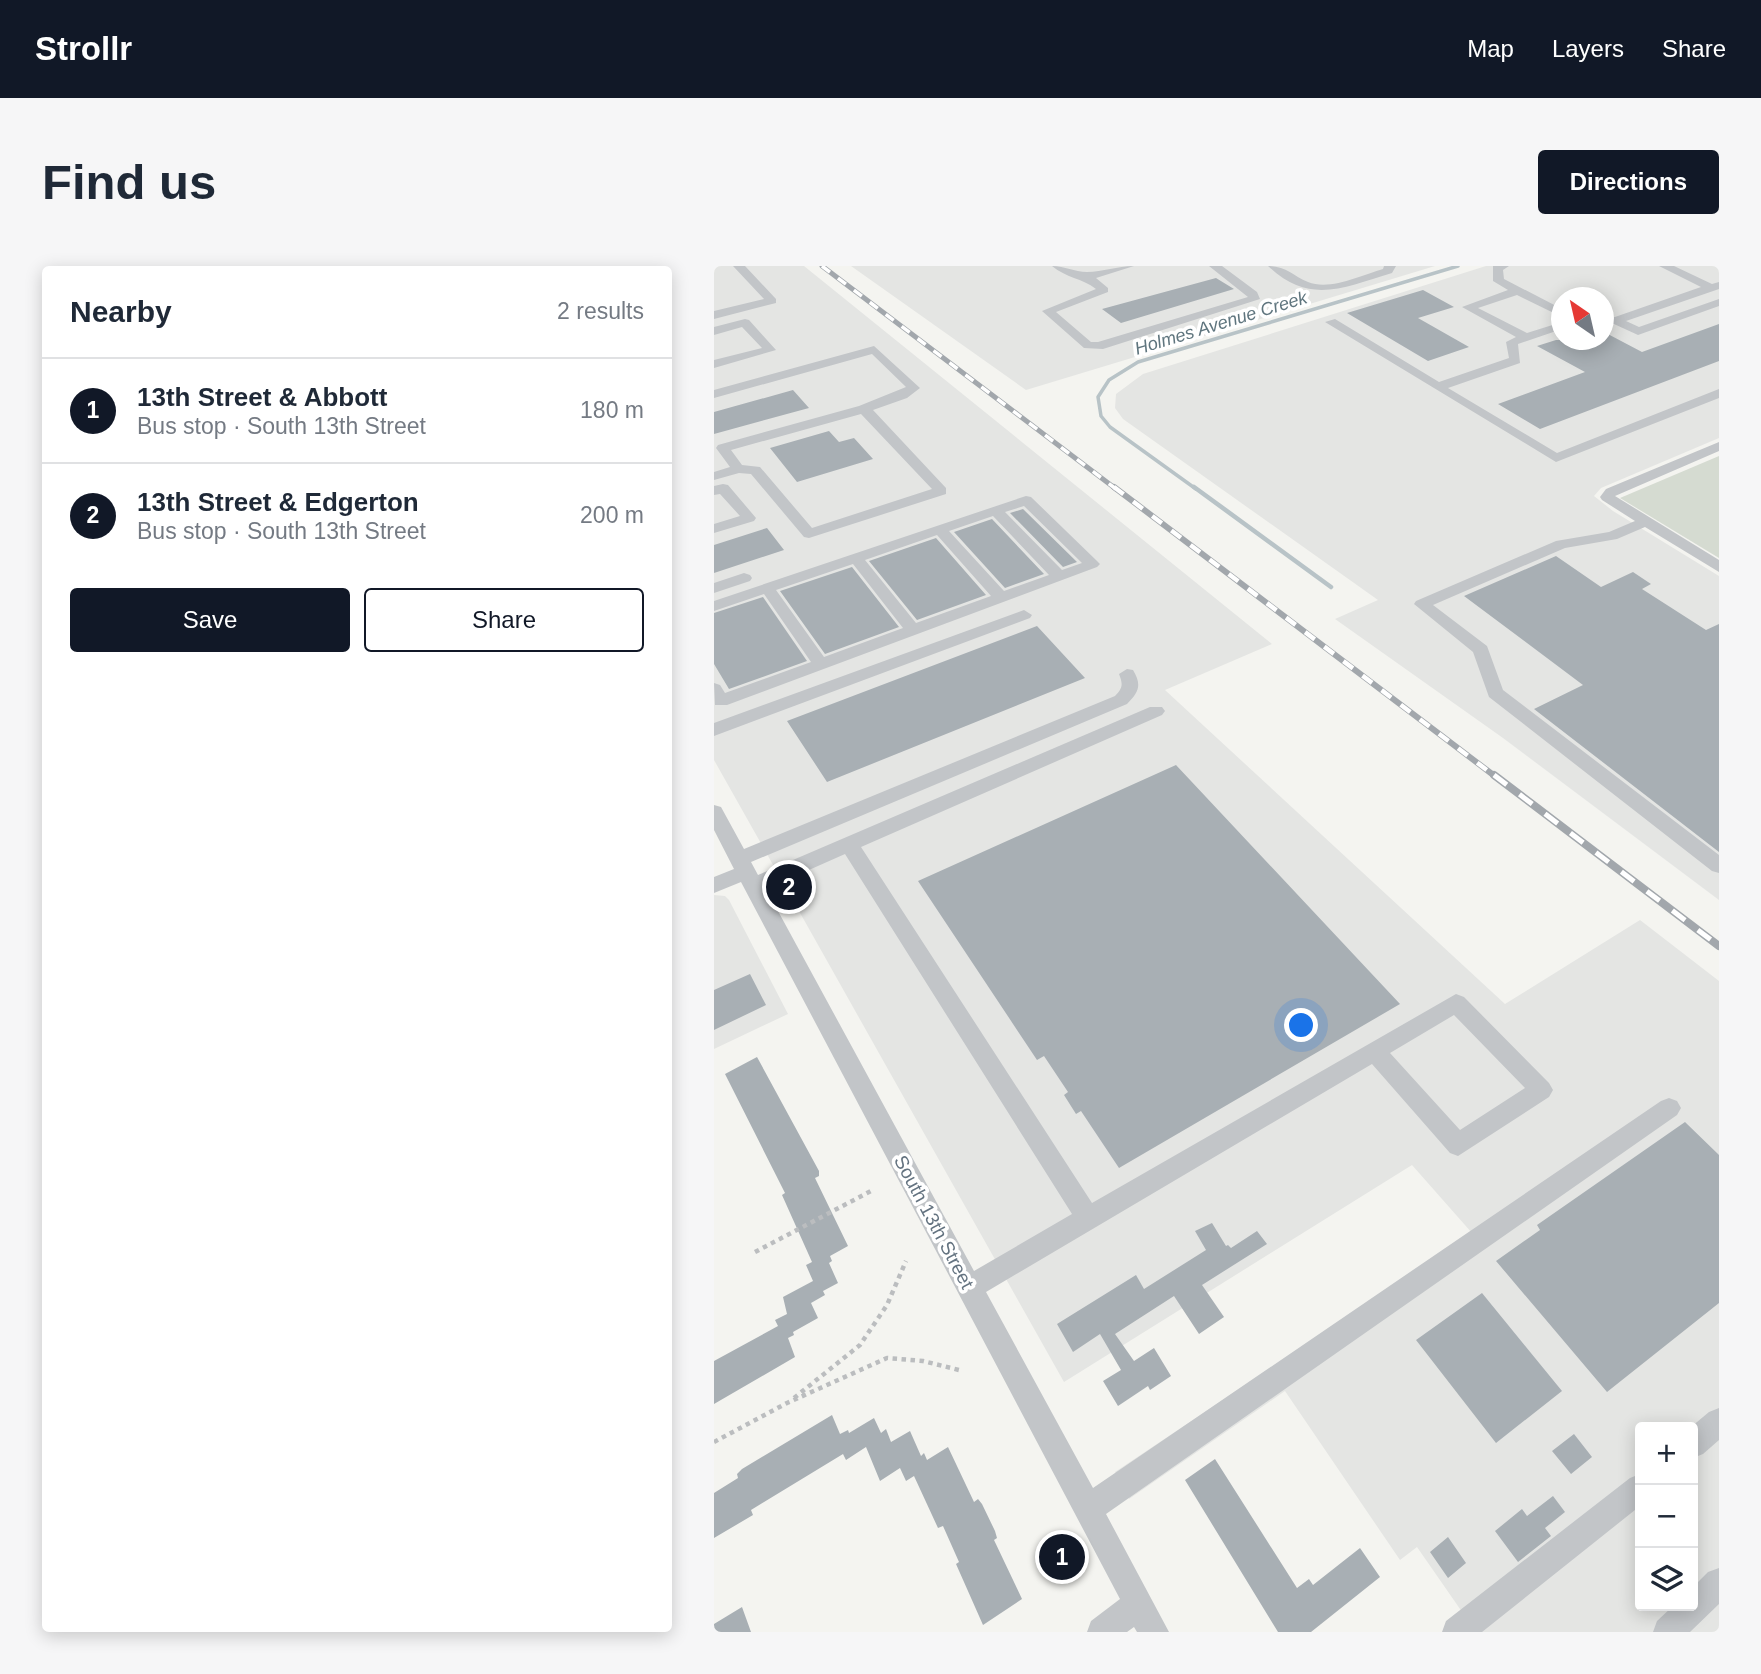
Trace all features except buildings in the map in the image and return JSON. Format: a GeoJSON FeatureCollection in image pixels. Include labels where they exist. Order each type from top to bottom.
{"type":"FeatureCollection","features":[{"type":"Feature","properties":{"kind":"street"},"geometry":{"type":"LineString","coordinates":[[714,315],[772,301],[738,266]]}},
{"type":"Feature","properties":{"kind":"street"},"geometry":{"type":"LineString","coordinates":[[1058,266],[1104,290],[1048,311],[1088,345],[1099,346],[1254,299],[1253,294],[1215,266]]}},
{"type":"Feature","properties":{"kind":"street"},"geometry":{"type":"LineString","coordinates":[[1081,276],[1128,266]]}},
{"type":"Feature","properties":{"kind":"street"},"geometry":{"type":"LineString","coordinates":[[1274,266],[1307,286],[1328,288],[1388,271],[1391,266]]}},
{"type":"Feature","properties":{"kind":"street"},"geometry":{"type":"LineString","coordinates":[[1503,266],[1497,268],[1499,281],[1551,308]]}},
{"type":"Feature","properties":{"kind":"street"},"geometry":{"type":"LineString","coordinates":[[1614,322],[1638,331],[1719,300],[1711,288],[1665,266]]}},
{"type":"Feature","properties":{"kind":"street"},"geometry":{"type":"LineString","coordinates":[[1614,319],[1711,288]]}},
{"type":"Feature","properties":{"kind":"street"},"geometry":{"type":"LineString","coordinates":[[1517,291],[1468,307],[1525,337]]}},
{"type":"Feature","properties":{"kind":"street"},"geometry":{"type":"LineString","coordinates":[[1331,322],[1556,458],[1719,393]]}},
{"type":"Feature","properties":{"kind":"street"},"geometry":{"type":"LineString","coordinates":[[714,331],[745,323],[770,350],[714,364]]}},
{"type":"Feature","properties":{"kind":"street"},"geometry":{"type":"LineString","coordinates":[[1438,387],[1516,360],[1512,342],[1551,329]]}},
{"type":"Feature","properties":{"kind":"street"},"geometry":{"type":"LineString","coordinates":[[714,394],[874,350],[914,388],[864,409],[723,448],[738,469]]}},
{"type":"Feature","properties":{"kind":"street"},"geometry":{"type":"LineString","coordinates":[[714,476],[738,469],[755,470],[809,534],[941,491],[864,409]]}},
{"type":"Feature","properties":{"kind":"street"},"geometry":{"type":"LineString","coordinates":[[1719,446],[1611,492],[1607,497],[1719,567]]}},
{"type":"Feature","properties":{"kind":"street"},"geometry":{"type":"LineString","coordinates":[[714,491],[723,488],[749,518],[714,529]]}},
{"type":"Feature","properties":{"kind":"street"},"geometry":{"type":"LineString","coordinates":[[714,606],[1026,500],[1092,564],[721,701],[714,689]]}},
{"type":"Feature","properties":{"kind":"street"},"geometry":{"type":"LineString","coordinates":[[995,510],[1059,576]]}},
{"type":"Feature","properties":{"kind":"street"},"geometry":{"type":"LineString","coordinates":[[1645,522],[1612,536],[1561,544],[1422,604],[1481,650],[1494,693],[1719,866]]}},
{"type":"Feature","properties":{"kind":"street"},"geometry":{"type":"LineString","coordinates":[[939,529],[1001,597]]}},
{"type":"Feature","properties":{"kind":"street"},"geometry":{"type":"LineString","coordinates":[[856,558],[913,630]]}},
{"type":"Feature","properties":{"kind":"street"},"geometry":{"type":"LineString","coordinates":[[714,588],[744,578]]}},
{"type":"Feature","properties":{"kind":"street"},"geometry":{"type":"LineString","coordinates":[[767,589],[821,664]]}},
{"type":"Feature","properties":{"kind":"street"},"geometry":{"type":"LineString","coordinates":[[714,730],[1024,615]]}},
{"type":"Feature","properties":{"kind":"street"},"geometry":{"type":"LineString","coordinates":[[714,885],[1121,700],[1130,691],[1131,682],[1126,674]]}},
{"type":"Feature","properties":{"kind":"street"},"geometry":{"type":"LineString","coordinates":[[746,872],[849,845],[1156,710]]}},
{"type":"Feature","properties":{"kind":"street","name":"South 13th Street"},"geometry":{"type":"LineString","coordinates":[[714,812],[1154,1632]]}},
{"type":"Feature","properties":{"kind":"street"},"geometry":{"type":"LineString","coordinates":[[849,845],[1088,1218]]}},
{"type":"Feature","properties":{"kind":"street"},"geometry":{"type":"LineString","coordinates":[[969,1288],[1456,1003],[1541,1090],[1458,1144],[1375,1051]]}},
{"type":"Feature","properties":{"kind":"street"},"geometry":{"type":"LineString","coordinates":[[1088,1509],[1669,1108]]}},
{"type":"Feature","properties":{"kind":"street"},"geometry":{"type":"LineString","coordinates":[[1698,1440],[1719,1422]]}},
{"type":"Feature","properties":{"kind":"street"},"geometry":{"type":"LineString","coordinates":[[1457,1632],[1635,1492]]}},
{"type":"Feature","properties":{"kind":"street"},"geometry":{"type":"LineString","coordinates":[[1668,1632],[1719,1583]]}},
{"type":"Feature","properties":{"kind":"street"},"geometry":{"type":"LineString","coordinates":[[1102,1632],[1139,1604]]}},
{"type":"Feature","properties":{"kind":"path"},"geometry":{"type":"LineString","coordinates":[[755,1252],[871,1191]]}},
{"type":"Feature","properties":{"kind":"path"},"geometry":{"type":"LineString","coordinates":[[787,1403],[860,1345],[887,1305],[906,1261]]}},
{"type":"Feature","properties":{"kind":"path"},"geometry":{"type":"LineString","coordinates":[[714,1442],[787,1403],[887,1358],[923,1361],[963,1371]]}},
{"type":"Feature","properties":{"kind":"shaded area"},"geometry":{"type":"Polygon","coordinates":[[[714,266],[804,266],[1272,644],[1165,690],[1505,1004],[1640,920],[1719,981],[1719,1632],[1476,1632],[1417,1547],[1400,1560],[1285,1391],[1129,1499],[1115,1472],[1472,1233],[1412,1165],[1064,1382],[714,760],[714,266]]]}},
{"type":"Feature","properties":{"kind":"shaded area"},"geometry":{"type":"Polygon","coordinates":[[[851,266],[1435,266],[1026,390],[851,266]]]}},
{"type":"Feature","properties":{"kind":"shaded area"},"geometry":{"type":"Polygon","coordinates":[[[1486,266],[1719,266],[1719,438],[1601,488],[1594,496],[1613,511],[1719,576],[1719,900],[1503,738],[1335,619],[1378,600],[1123,419],[1115,408],[1116,394],[1143,374],[1486,266]]]}},
{"type":"Feature","properties":{"kind":"shaded area"},"geometry":{"type":"Polygon","coordinates":[[[1719,456],[1719,558],[1620,498],[1719,456]]]}},
{"type":"Feature","properties":{"kind":"shaded area"},"geometry":{"type":"Polygon","coordinates":[[[714,895],[725,896],[729,900],[788,1014],[714,1049],[714,895]]]}},
{"type":"Feature","properties":{"kind":"waterway","name":"Holmes Avenue Creek"},"geometry":{"type":"LineString","coordinates":[[1196,489],[1110,427],[1101,416],[1098,397],[1109,380],[1138,362],[1458,266]]}},
{"type":"Feature","properties":{"kind":"waterway","name":"Holmes Avenue Creek"},"geometry":{"type":"LineString","coordinates":[[1194,487],[1331,587]]}},
{"type":"Feature","properties":{"kind":"railway"},"geometry":{"type":"LineString","coordinates":[[822,266],[1116,489]]}},
{"type":"Feature","properties":{"kind":"railway"},"geometry":{"type":"LineString","coordinates":[[1114,487],[1496,777]]}},
{"type":"Feature","properties":{"kind":"railway"},"geometry":{"type":"LineString","coordinates":[[1494,775],[1719,946]]}},
{"type":"Feature","properties":{"kind":"place","name":"13th Street & Edgerton"},"geometry":{"type":"Point","coordinates":[789,887]}},
{"type":"Feature","properties":{"kind":"place","name":"13th Street & Abbott"},"geometry":{"type":"Point","coordinates":[1062,1557]}}]}
